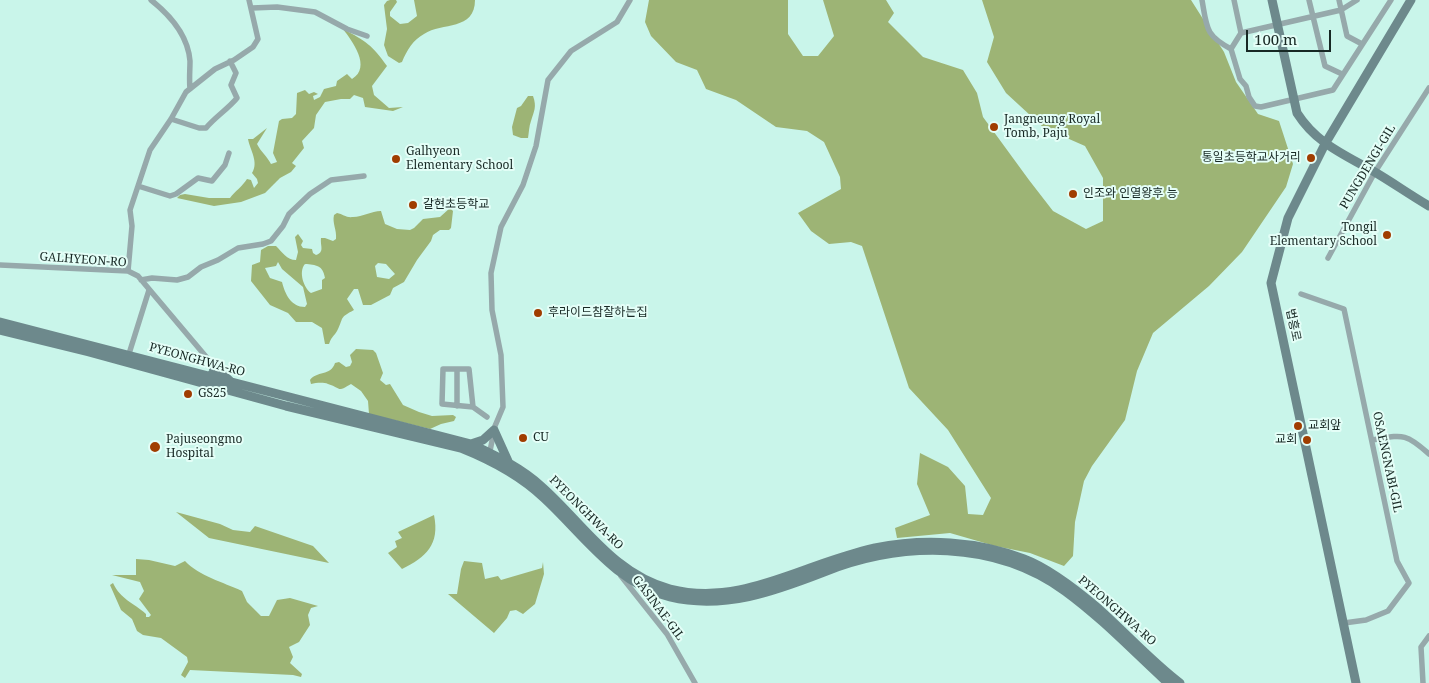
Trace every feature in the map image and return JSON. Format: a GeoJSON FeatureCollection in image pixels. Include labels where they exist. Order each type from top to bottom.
{"type":"FeatureCollection","features":[{"type":"Feature","properties":{"kind":"main road"},"geometry":{"type":"LineString","coordinates":[[1272,0],[1297,114],[1306,128],[1325,144],[1375,172],[1429,206]]}},
{"type":"Feature","properties":{"kind":"main road","name":"법흥로"},"geometry":{"type":"LineString","coordinates":[[1356,683],[1271,283],[1288,218],[1325,144],[1411,0]]}},
{"type":"Feature","properties":{"kind":"main road","name":"PYEONGHWA-RO"},"geometry":{"type":"LineString","coordinates":[[0,322],[286,406],[461,448],[508,462],[540,484],[613,558],[646,580],[670,589],[703,594],[754,588],[855,553],[914,543],[948,543],[993,550],[1024,559],[1077,591],[1180,683]]}},
{"type":"Feature","properties":{"kind":"main road","name":"PYEONGHWA-RO"},"geometry":{"type":"LineString","coordinates":[[0,330],[89,352],[209,376],[471,444],[544,497],[618,572],[652,592],[689,600],[733,600],[762,593],[843,564],[892,553],[939,550],[985,556],[1026,569],[1063,590],[1104,623],[1168,683]]}},
{"type":"Feature","properties":{"kind":"main road"},"geometry":{"type":"LineString","coordinates":[[209,376],[214,372],[213,365]]}},
{"type":"Feature","properties":{"kind":"main road"},"geometry":{"type":"LineString","coordinates":[[213,365],[232,383]]}},
{"type":"Feature","properties":{"kind":"main road"},"geometry":{"type":"LineString","coordinates":[[471,444],[483,440],[494,430],[508,462]]}},
{"type":"Feature","properties":{"kind":"street"},"geometry":{"type":"LineString","coordinates":[[151,0],[175,21],[186,43],[190,60],[190,89]]}},
{"type":"Feature","properties":{"kind":"street"},"geometry":{"type":"LineString","coordinates":[[128,271],[132,226],[130,210],[150,150],[172,119],[186,92],[215,69],[253,47],[258,38],[249,0]]}},
{"type":"Feature","properties":{"kind":"street"},"geometry":{"type":"LineString","coordinates":[[489,456],[494,430],[503,407],[501,355],[492,310],[491,273],[501,227],[523,185],[536,146],[548,80],[571,51],[617,22],[630,0]]}},
{"type":"Feature","properties":{"kind":"street"},"geometry":{"type":"LineString","coordinates":[[1202,0],[1212,38],[1231,50],[1240,79],[1246,86],[1249,97],[1255,106],[1261,107],[1333,90],[1391,0]]}},
{"type":"Feature","properties":{"kind":"street"},"geometry":{"type":"LineString","coordinates":[[1231,50],[1241,33],[1234,0]]}},
{"type":"Feature","properties":{"kind":"street"},"geometry":{"type":"LineString","coordinates":[[1309,0],[1326,66],[1342,74]]}},
{"type":"Feature","properties":{"kind":"street"},"geometry":{"type":"LineString","coordinates":[[1339,0],[1347,36],[1362,44]]}},
{"type":"Feature","properties":{"kind":"street"},"geometry":{"type":"LineString","coordinates":[[1241,33],[1341,10],[1357,0]]}},
{"type":"Feature","properties":{"kind":"street"},"geometry":{"type":"LineString","coordinates":[[252,8],[277,7],[315,12],[347,29],[367,36]]}},
{"type":"Feature","properties":{"kind":"street"},"geometry":{"type":"LineString","coordinates":[[172,119],[199,128],[206,128],[215,118],[230,107],[237,98],[231,85],[236,73],[230,62]]}},
{"type":"Feature","properties":{"kind":"street","name":"PUNGDENGI-GIL"},"geometry":{"type":"LineString","coordinates":[[1328,258],[1375,172],[1429,88]]}},
{"type":"Feature","properties":{"kind":"street"},"geometry":{"type":"LineString","coordinates":[[138,186],[170,196],[176,194],[198,178],[212,181],[225,165],[229,153]]}},
{"type":"Feature","properties":{"kind":"street"},"geometry":{"type":"LineString","coordinates":[[141,280],[152,278],[177,280],[188,277],[201,267],[218,260],[238,248],[271,241],[283,226],[289,214],[310,194],[332,180],[364,176]]}},
{"type":"Feature","properties":{"kind":"street","name":"GALHYEON-RO"},"geometry":{"type":"LineString","coordinates":[[0,265],[128,271],[138,276],[213,365]]}},
{"type":"Feature","properties":{"kind":"street"},"geometry":{"type":"LineString","coordinates":[[127,359],[149,290]]}},
{"type":"Feature","properties":{"kind":"street","name":"OSAENGNABI-GIL"},"geometry":{"type":"LineString","coordinates":[[1301,294],[1344,309],[1397,561],[1409,583],[1388,611],[1366,620],[1344,623]]}},
{"type":"Feature","properties":{"kind":"street"},"geometry":{"type":"LineString","coordinates":[[473,407],[469,369],[443,369],[442,404],[473,407],[487,417]]}},
{"type":"Feature","properties":{"kind":"street"},"geometry":{"type":"LineString","coordinates":[[457,369],[457,406]]}},
{"type":"Feature","properties":{"kind":"street"},"geometry":{"type":"LineString","coordinates":[[1372,440],[1398,435],[1414,440],[1429,454]]}},
{"type":"Feature","properties":{"kind":"street","name":"GASINAE-GIL"},"geometry":{"type":"LineString","coordinates":[[618,572],[667,634],[695,683]]}},
{"type":"Feature","properties":{"kind":"street"},"geometry":{"type":"LineString","coordinates":[[1423,683],[1426,664],[1421,647],[1429,636]]}},
{"type":"Feature","properties":{"kind":"green space"},"geometry":{"type":"Polygon","coordinates":[[[390,0],[396,0],[397,2],[390,12],[390,16],[400,24],[408,23],[417,16],[414,0],[475,0],[474,10],[470,17],[456,24],[431,30],[420,36],[406,53],[402,62],[399,63],[388,56],[384,45],[387,29],[384,5],[390,0]]]}},
{"type":"Feature","properties":{"kind":"green space"},"geometry":{"type":"Polygon","coordinates":[[[649,0],[788,0],[788,34],[803,56],[818,56],[834,36],[823,0],[886,0],[894,13],[888,22],[923,57],[963,70],[977,93],[983,117],[1053,211],[1086,229],[1103,221],[1103,178],[1085,146],[1044,128],[1006,93],[987,62],[994,37],[982,0],[1191,0],[1224,52],[1236,82],[1258,114],[1279,121],[1293,164],[1286,187],[1242,252],[1209,286],[1153,333],[1137,371],[1125,420],[1092,466],[1084,481],[1075,522],[1073,556],[1064,566],[1030,553],[995,546],[950,533],[897,538],[895,528],[930,515],[917,484],[920,453],[948,467],[965,486],[968,514],[983,515],[991,498],[948,430],[909,388],[862,246],[851,242],[829,244],[811,231],[798,213],[841,189],[840,177],[824,142],[807,131],[776,127],[736,100],[706,89],[697,70],[676,62],[651,36],[645,22],[649,0]]]}},
{"type":"Feature","properties":{"kind":"green space"},"geometry":{"type":"Polygon","coordinates":[[[343,29],[368,44],[387,66],[372,86],[374,95],[389,108],[403,107],[393,111],[365,107],[363,98],[354,95],[350,99],[325,102],[316,115],[314,128],[302,141],[304,148],[292,163],[296,166],[265,193],[241,202],[214,206],[177,198],[185,194],[209,198],[230,198],[247,179],[251,180],[254,188],[258,183],[252,173],[255,165],[248,139],[253,139],[267,128],[257,144],[271,164],[277,162],[273,153],[279,121],[292,118],[296,114],[297,93],[305,90],[309,94],[314,92],[318,94],[313,96],[314,100],[320,97],[324,89],[336,86],[337,81],[347,74],[352,79],[358,74],[360,61],[358,54],[343,29]]]}},
{"type":"Feature","properties":{"kind":"green space"},"geometry":{"type":"Polygon","coordinates":[[[528,96],[533,96],[535,109],[528,138],[521,138],[513,135],[512,127],[517,108],[521,106],[528,96]]]}},
{"type":"Feature","properties":{"kind":"green space","name":"인조와 인열왕후 능"},"geometry":{"type":"Polygon","coordinates":[[[1073,188],[1079,194],[1073,200],[1067,194],[1073,188]]]}},
{"type":"Feature","properties":{"kind":"green space"},"geometry":{"type":"Polygon","coordinates":[[[450,208],[453,211],[451,228],[449,230],[440,230],[433,235],[404,282],[393,288],[390,295],[371,305],[363,305],[358,289],[354,289],[347,299],[354,310],[343,318],[329,344],[325,344],[322,328],[312,322],[296,322],[288,313],[270,305],[251,281],[252,265],[260,262],[261,250],[268,246],[276,246],[287,257],[296,260],[298,252],[295,237],[298,234],[303,241],[301,245],[303,248],[312,249],[313,253],[319,254],[321,238],[333,241],[336,239],[334,215],[337,213],[351,217],[381,211],[385,224],[397,229],[410,230],[423,219],[440,217],[450,208]],[[278,262],[276,266],[265,268],[270,278],[282,282],[289,299],[296,305],[305,307],[307,304],[303,287],[282,269],[278,262]],[[378,263],[375,266],[377,277],[389,279],[395,274],[386,264],[378,263]],[[305,264],[303,267],[303,280],[308,291],[311,293],[322,289],[322,280],[325,278],[323,270],[316,265],[305,264]]]}},
{"type":"Feature","properties":{"kind":"green space"},"geometry":{"type":"Polygon","coordinates":[[[356,349],[373,350],[376,353],[383,373],[380,380],[386,385],[390,384],[403,405],[432,416],[453,415],[456,417],[454,421],[430,429],[369,414],[368,401],[361,391],[351,384],[339,389],[324,383],[311,384],[310,380],[313,377],[327,372],[335,363],[339,362],[346,367],[350,366],[352,362],[350,355],[356,349]]]}},
{"type":"Feature","properties":{"kind":"green space"},"geometry":{"type":"Polygon","coordinates":[[[176,512],[220,524],[233,530],[250,532],[255,526],[313,546],[329,563],[209,538],[176,512]]]}},
{"type":"Feature","properties":{"kind":"green space"},"geometry":{"type":"Polygon","coordinates":[[[434,515],[435,534],[429,549],[418,560],[402,569],[388,553],[397,547],[395,541],[402,538],[398,532],[434,515]]]}},
{"type":"Feature","properties":{"kind":"green space"},"geometry":{"type":"Polygon","coordinates":[[[136,559],[175,566],[185,561],[204,575],[242,591],[247,602],[261,616],[269,616],[277,600],[290,598],[318,606],[311,608],[308,615],[310,625],[299,642],[289,647],[293,657],[290,663],[302,674],[301,677],[190,670],[185,678],[181,675],[188,662],[187,657],[161,638],[143,635],[137,631],[132,619],[121,610],[110,585],[113,583],[124,597],[146,614],[146,617],[151,615],[139,599],[144,591],[140,582],[112,575],[136,575],[136,559]]]}},
{"type":"Feature","properties":{"kind":"green space"},"geometry":{"type":"Polygon","coordinates":[[[464,561],[482,563],[485,579],[498,576],[501,580],[542,568],[543,562],[544,574],[535,604],[523,614],[516,610],[510,611],[507,618],[494,633],[448,594],[457,594],[464,561]]]}},
{"type":"Feature","properties":{"kind":"place","name":"Jangneung Royal Tomb, Paju"},"geometry":{"type":"Point","coordinates":[994,127]}},
{"type":"Feature","properties":{"kind":"place","name":"통일초등학교사거리"},"geometry":{"type":"Point","coordinates":[1311,158]}},
{"type":"Feature","properties":{"kind":"place","name":"Galhyeon Elementary School"},"geometry":{"type":"Point","coordinates":[396,159]}},
{"type":"Feature","properties":{"kind":"place","name":"인조와 인열왕후 능"},"geometry":{"type":"Point","coordinates":[1073,194]}},
{"type":"Feature","properties":{"kind":"place","name":"갈현초등학교"},"geometry":{"type":"Point","coordinates":[413,205]}},
{"type":"Feature","properties":{"kind":"place","name":"Tongil Elementary School"},"geometry":{"type":"Point","coordinates":[1387,235]}},
{"type":"Feature","properties":{"kind":"place","name":"후라이드참잘하는집"},"geometry":{"type":"Point","coordinates":[538,313]}},
{"type":"Feature","properties":{"kind":"place","name":"GS25"},"geometry":{"type":"Point","coordinates":[188,394]}},
{"type":"Feature","properties":{"kind":"place","name":"교회앞"},"geometry":{"type":"Point","coordinates":[1298,426]}},
{"type":"Feature","properties":{"kind":"place","name":"CU"},"geometry":{"type":"Point","coordinates":[523,438]}},
{"type":"Feature","properties":{"kind":"place","name":"교회"},"geometry":{"type":"Point","coordinates":[1307,440]}},
{"type":"Feature","properties":{"kind":"place","name":"Pajuseongmo Hospital"},"geometry":{"type":"Point","coordinates":[155,447]}}]}
